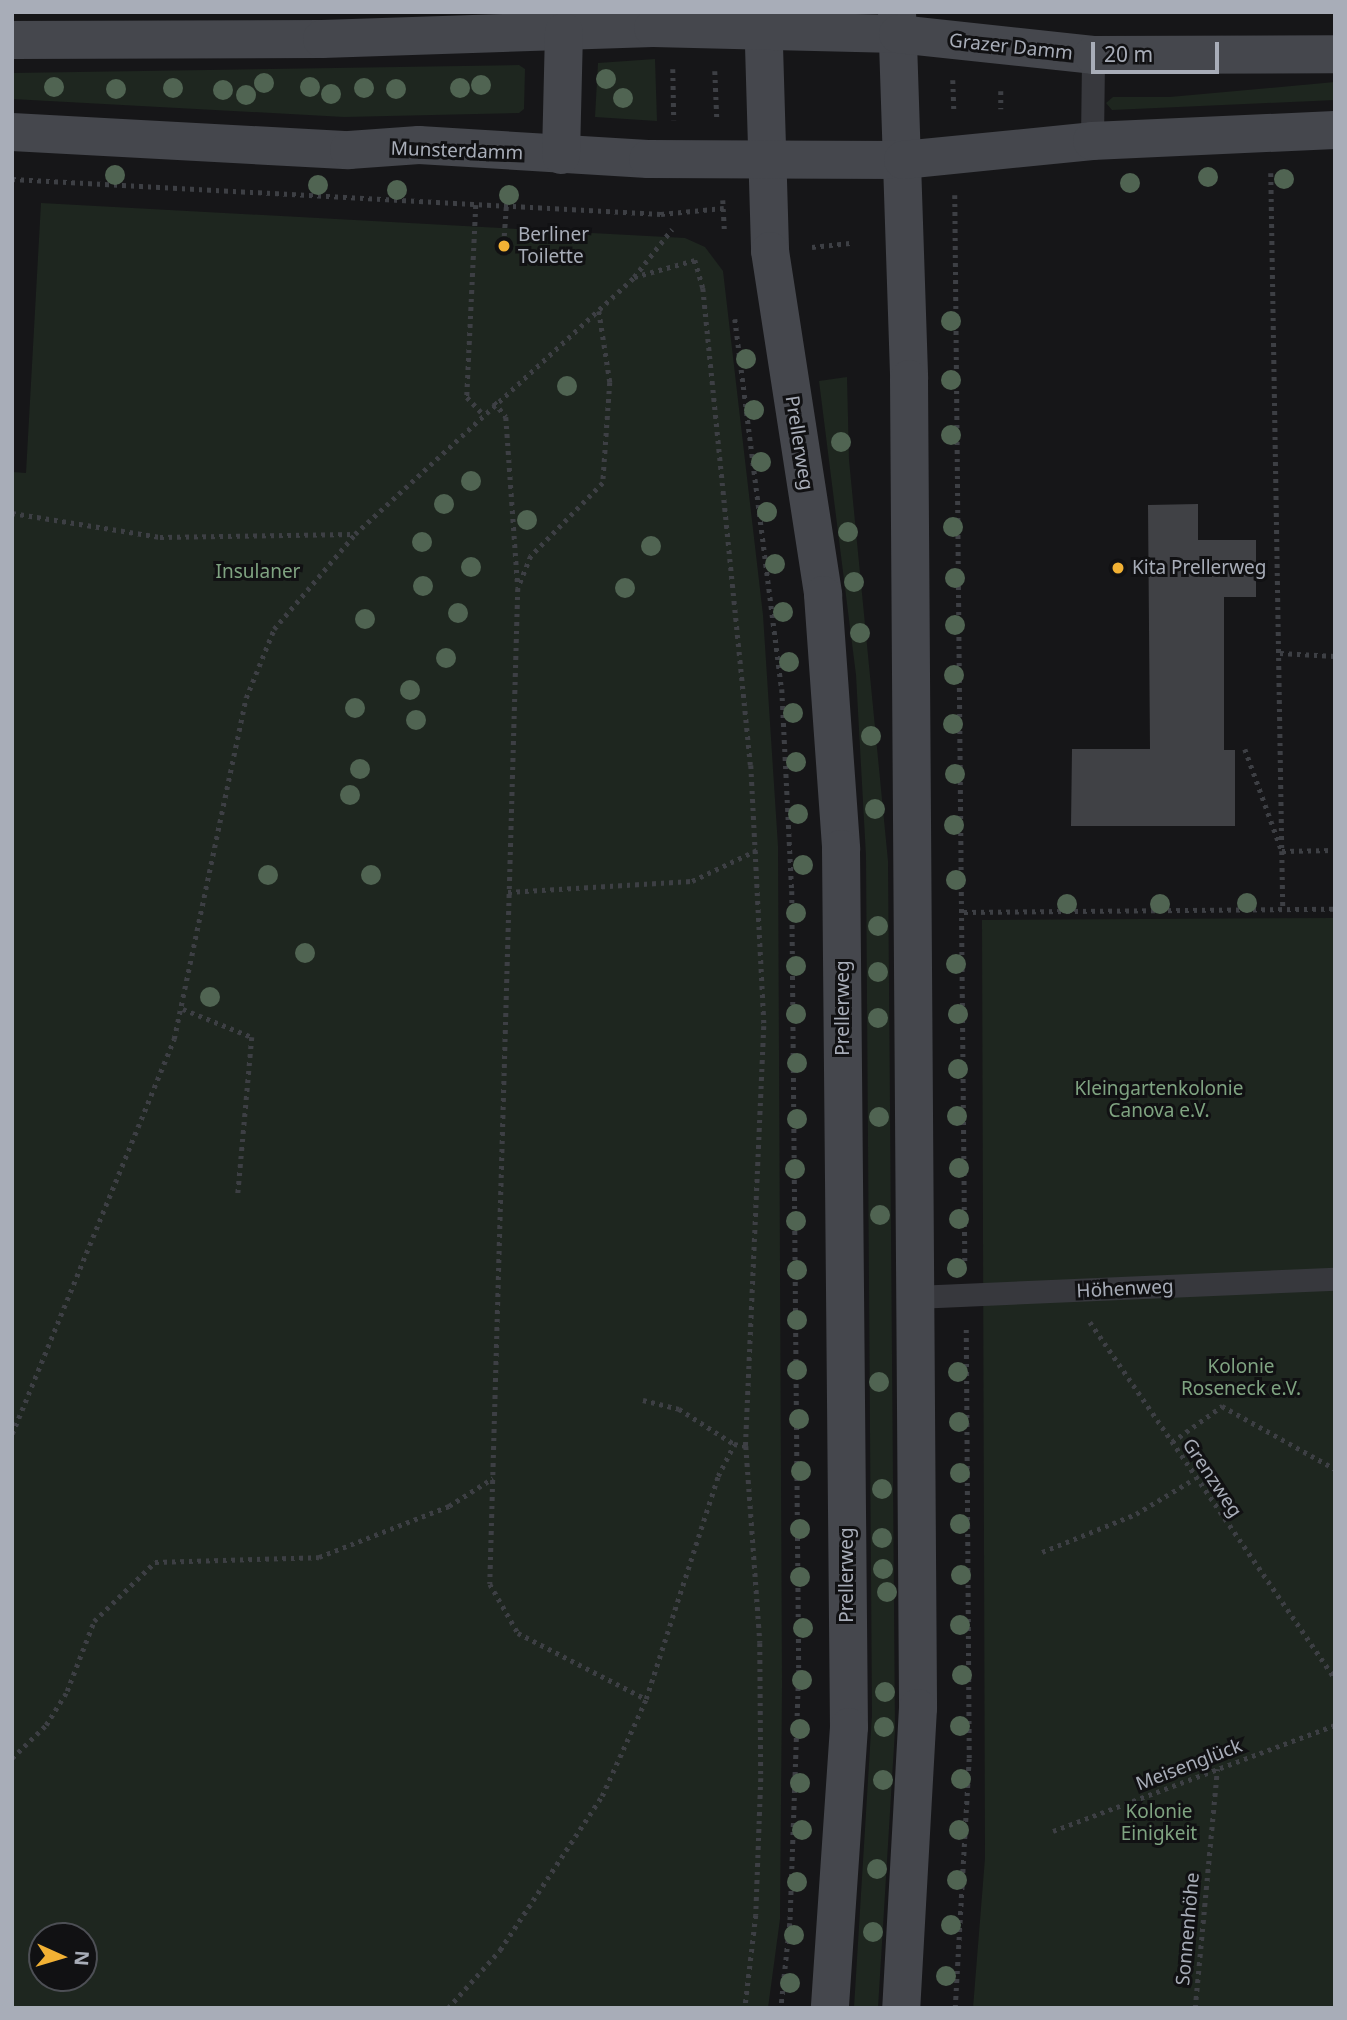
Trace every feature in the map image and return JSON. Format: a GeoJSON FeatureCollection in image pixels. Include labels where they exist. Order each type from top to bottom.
{"type":"FeatureCollection","features":[{"type":"Feature","properties":{"kind":"main road"},"geometry":{"type":"LineString","coordinates":[[12,40],[564,32],[763,21],[898,23],[903,160],[918,1766],[901,2008]]}},
{"type":"Feature","properties":{"kind":"main road","name":"Prellerweg"},"geometry":{"type":"LineString","coordinates":[[763,21],[765,159],[776,298],[824,607],[840,837],[849,1727],[830,2008]]}},
{"type":"Feature","properties":{"kind":"main road","name":"Grazer Damm"},"geometry":{"type":"LineString","coordinates":[[898,23],[1093,55],[1335,54]]}},
{"type":"Feature","properties":{"kind":"main road"},"geometry":{"type":"LineString","coordinates":[[561,155],[564,32]]}},
{"type":"Feature","properties":{"kind":"main road"},"geometry":{"type":"LineString","coordinates":[[903,160],[1092,141],[1335,130]]}},
{"type":"Feature","properties":{"kind":"main road","name":"Munsterdamm"},"geometry":{"type":"LineString","coordinates":[[12,132],[349,150],[419,145],[561,155],[903,160]]}},
{"type":"Feature","properties":{"kind":"lane"},"geometry":{"type":"LineString","coordinates":[[1092,141],[1093,55]]}},
{"type":"Feature","properties":{"kind":"lane","name":"Höhenweg"},"geometry":{"type":"LineString","coordinates":[[915,1297],[1335,1279]]}},
{"type":"Feature","properties":{"kind":"path"},"geometry":{"type":"LineString","coordinates":[[673,58],[674,121]]}},
{"type":"Feature","properties":{"kind":"path"},"geometry":{"type":"LineString","coordinates":[[1271,167],[1283,909]]}},
{"type":"Feature","properties":{"kind":"path"},"geometry":{"type":"LineString","coordinates":[[12,179],[661,214]]}},
{"type":"Feature","properties":{"kind":"path"},"geometry":{"type":"LineString","coordinates":[[476,205],[467,397],[482,413]]}},
{"type":"Feature","properties":{"kind":"path"},"geometry":{"type":"LineString","coordinates":[[504,236],[506,206]]}},
{"type":"Feature","properties":{"kind":"path"},"geometry":{"type":"LineString","coordinates":[[12,1434],[183,1009],[257,663],[312,578],[482,413],[635,277],[672,229]]}},
{"type":"Feature","properties":{"kind":"path"},"geometry":{"type":"LineString","coordinates":[[800,248],[850,243]]}},
{"type":"Feature","properties":{"kind":"path"},"geometry":{"type":"LineString","coordinates":[[955,2008],[969,1758],[964,912],[956,248]]}},
{"type":"Feature","properties":{"kind":"path"},"geometry":{"type":"LineString","coordinates":[[635,277],[695,260],[703,288],[757,850],[764,1026],[746,1446],[761,1778],[756,1915],[745,2008]]}},
{"type":"Feature","properties":{"kind":"path"},"geometry":{"type":"LineString","coordinates":[[518,588],[531,556],[603,483],[610,382],[599,311]]}},
{"type":"Feature","properties":{"kind":"path"},"geometry":{"type":"LineString","coordinates":[[734,311],[782,689],[792,891],[799,1670],[792,1871],[781,2008]]}},
{"type":"Feature","properties":{"kind":"path"},"geometry":{"type":"LineString","coordinates":[[494,402],[506,417],[518,588],[490,1584],[518,1633],[646,1699]]}},
{"type":"Feature","properties":{"kind":"path"},"geometry":{"type":"LineString","coordinates":[[12,513],[159,537],[355,534]]}},
{"type":"Feature","properties":{"kind":"path"},"geometry":{"type":"LineString","coordinates":[[1279,653],[1335,656]]}},
{"type":"Feature","properties":{"kind":"path"},"geometry":{"type":"LineString","coordinates":[[1245,749],[1282,851]]}},
{"type":"Feature","properties":{"kind":"path"},"geometry":{"type":"LineString","coordinates":[[509,892],[692,881],[757,850]]}},
{"type":"Feature","properties":{"kind":"path"},"geometry":{"type":"LineString","coordinates":[[1282,851],[1335,850]]}},
{"type":"Feature","properties":{"kind":"path"},"geometry":{"type":"LineString","coordinates":[[1230,902],[1230,909]]}},
{"type":"Feature","properties":{"kind":"path"},"geometry":{"type":"LineString","coordinates":[[964,912],[1335,909]]}},
{"type":"Feature","properties":{"kind":"path"},"geometry":{"type":"LineString","coordinates":[[183,1009],[252,1037],[238,1193]]}},
{"type":"Feature","properties":{"kind":"path","name":"Grenzweg"},"geometry":{"type":"LineString","coordinates":[[1069,1291],[1172,1442],[1194,1479],[1335,1679]]}},
{"type":"Feature","properties":{"kind":"path"},"geometry":{"type":"LineString","coordinates":[[643,1400],[679,1409],[734,1444],[746,1446]]}},
{"type":"Feature","properties":{"kind":"path"},"geometry":{"type":"LineString","coordinates":[[1172,1442],[1222,1406],[1335,1469]]}},
{"type":"Feature","properties":{"kind":"path"},"geometry":{"type":"LineString","coordinates":[[447,2008],[500,1951],[557,1870],[602,1796],[646,1699],[718,1476],[734,1444]]}},
{"type":"Feature","properties":{"kind":"path"},"geometry":{"type":"LineString","coordinates":[[12,1758],[46,1725],[67,1691],[94,1621],[155,1562],[330,1554],[449,1506],[493,1478]]}},
{"type":"Feature","properties":{"kind":"path"},"geometry":{"type":"LineString","coordinates":[[1042,1552],[1136,1514],[1194,1479]]}},
{"type":"Feature","properties":{"kind":"path","name":"Meisenglück"},"geometry":{"type":"LineString","coordinates":[[1053,1830],[1335,1725]]}},
{"type":"Feature","properties":{"kind":"path","name":"Sonnenhöhe"},"geometry":{"type":"LineString","coordinates":[[1195,2008],[1217,1769]]}},
{"type":"Feature","properties":{"kind":"green space"},"geometry":{"type":"Polygon","coordinates":[[[655,59],[657,121],[595,117],[598,63],[655,59]]]}},
{"type":"Feature","properties":{"kind":"green space"},"geometry":{"type":"Polygon","coordinates":[[[519,65],[525,69],[524,109],[519,113],[344,117],[12,99],[12,73],[519,65]]]}},
{"type":"Feature","properties":{"kind":"green space"},"geometry":{"type":"Polygon","coordinates":[[[1335,82],[1335,100],[1112,110],[1106,103],[1113,97],[1170,97],[1335,82]]]}},
{"type":"Feature","properties":{"kind":"green space","name":"Insulaner"},"geometry":{"type":"Polygon","coordinates":[[[41,203],[685,238],[705,247],[723,271],[763,615],[778,846],[782,1685],[780,1919],[768,2008],[12,2008],[12,472],[26,473],[41,203]]]}},
{"type":"Feature","properties":{"kind":"green space"},"geometry":{"type":"Polygon","coordinates":[[[847,377],[849,460],[888,861],[895,1730],[878,2008],[854,2008],[872,1715],[866,856],[856,675],[819,381],[847,377]]]}},
{"type":"Feature","properties":{"kind":"green space"},"geometry":{"type":"Polygon","coordinates":[[[1335,918],[1335,2008],[973,2008],[985,1858],[982,920],[1335,918]]]}},
{"type":"Feature","properties":{"kind":"building"},"geometry":{"type":"Polygon","coordinates":[[[1198,504],[1198,540],[1256,540],[1256,597],[1224,597],[1224,750],[1235,750],[1235,826],[1071,826],[1072,749],[1150,749],[1148,505],[1198,504]]]}},
{"type":"Feature","properties":{"kind":"place","name":"Berliner Toilette"},"geometry":{"type":"Point","coordinates":[504,246]}},
{"type":"Feature","properties":{"kind":"place","name":"Kita Prellerweg"},"geometry":{"type":"Point","coordinates":[1118,568]}},
{"type":"Feature","properties":{"kind":"park label","name":"Kleingartenkolonie Canova e.V."},"geometry":{"type":"Point","coordinates":[1159,1100]}},
{"type":"Feature","properties":{"kind":"park label","name":"Kolonie Roseneck e.V."},"geometry":{"type":"Point","coordinates":[1241,1378]}},
{"type":"Feature","properties":{"kind":"park label","name":"Kolonie Einigkeit"},"geometry":{"type":"Point","coordinates":[1159,1823]}}]}
